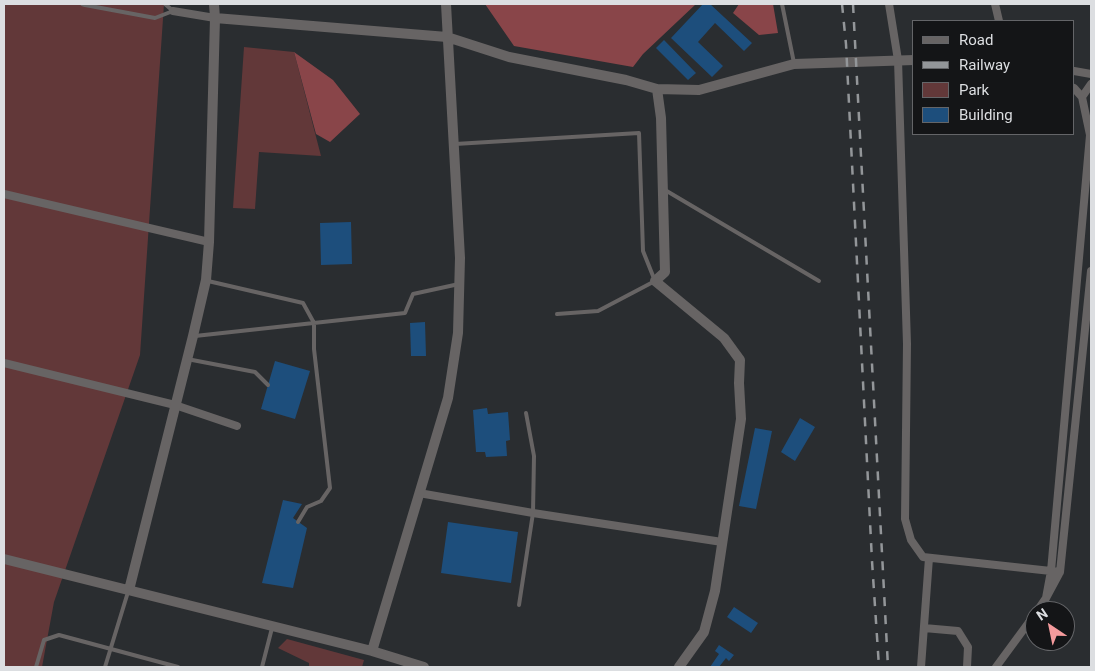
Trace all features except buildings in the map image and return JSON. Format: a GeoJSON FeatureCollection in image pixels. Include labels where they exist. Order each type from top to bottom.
{"type":"FeatureCollection","features":[{"type":"Feature","properties":{"kind":"street"},"geometry":{"type":"LineString","coordinates":[[129,590],[206,280],[209,242],[214,4]]}},
{"type":"Feature","properties":{"kind":"street"},"geometry":{"type":"LineString","coordinates":[[372,651],[448,398],[458,334],[460,258],[446,4]]}},
{"type":"Feature","properties":{"kind":"street"},"geometry":{"type":"LineString","coordinates":[[889,4],[898,60],[906,344],[905,519],[911,540],[923,557],[1060,572]]}},
{"type":"Feature","properties":{"kind":"street"},"geometry":{"type":"LineString","coordinates":[[994,20],[996,6]]}},
{"type":"Feature","properties":{"kind":"street"},"geometry":{"type":"LineString","coordinates":[[996,6],[998,20]]}},
{"type":"Feature","properties":{"kind":"street"},"geometry":{"type":"LineString","coordinates":[[173,11],[215,18],[447,37],[509,57],[626,80],[657,89],[699,90],[794,64],[912,60]]}},
{"type":"Feature","properties":{"kind":"street"},"geometry":{"type":"LineString","coordinates":[[1075,71],[1091,74]]}},
{"type":"Feature","properties":{"kind":"street"},"geometry":{"type":"LineString","coordinates":[[1082,98],[1091,84]]}},
{"type":"Feature","properties":{"kind":"street"},"geometry":{"type":"LineString","coordinates":[[657,89],[662,118],[665,272],[655,281],[724,338],[740,360],[741,419],[715,591],[704,632],[679,667]]}},
{"type":"Feature","properties":{"kind":"street"},"geometry":{"type":"LineString","coordinates":[[1046,598],[1051,571],[1090,136],[1082,98],[1075,89]]}},
{"type":"Feature","properties":{"kind":"street"},"geometry":{"type":"LineString","coordinates":[[4,194],[209,242]]}},
{"type":"Feature","properties":{"kind":"street"},"geometry":{"type":"LineString","coordinates":[[1044,601],[1060,572],[1091,270]]}},
{"type":"Feature","properties":{"kind":"street"},"geometry":{"type":"LineString","coordinates":[[4,363],[175,406],[237,426]]}},
{"type":"Feature","properties":{"kind":"street"},"geometry":{"type":"LineString","coordinates":[[419,493],[532,513],[722,542]]}},
{"type":"Feature","properties":{"kind":"street"},"geometry":{"type":"LineString","coordinates":[[921,667],[929,558]]}},
{"type":"Feature","properties":{"kind":"street"},"geometry":{"type":"LineString","coordinates":[[4,559],[372,651],[424,667]]}},
{"type":"Feature","properties":{"kind":"street"},"geometry":{"type":"LineString","coordinates":[[996,667],[1025,627]]}},
{"type":"Feature","properties":{"kind":"street"},"geometry":{"type":"LineString","coordinates":[[924,628],[958,631],[968,647],[967,667]]}},
{"type":"Feature","properties":{"kind":"lane"},"geometry":{"type":"LineString","coordinates":[[82,4],[155,18],[173,11],[165,4]]}},
{"type":"Feature","properties":{"kind":"lane"},"geometry":{"type":"LineString","coordinates":[[782,4],[794,64]]}},
{"type":"Feature","properties":{"kind":"lane"},"geometry":{"type":"LineString","coordinates":[[453,144],[639,133],[643,251],[655,281],[598,311],[557,314]]}},
{"type":"Feature","properties":{"kind":"lane"},"geometry":{"type":"LineString","coordinates":[[663,189],[819,281]]}},
{"type":"Feature","properties":{"kind":"lane"},"geometry":{"type":"LineString","coordinates":[[206,280],[304,303],[314,323],[314,349],[330,488],[321,501],[307,507],[298,522]]}},
{"type":"Feature","properties":{"kind":"lane"},"geometry":{"type":"LineString","coordinates":[[193,336],[405,313],[413,294],[459,284]]}},
{"type":"Feature","properties":{"kind":"lane"},"geometry":{"type":"LineString","coordinates":[[187,358],[255,372],[268,385]]}},
{"type":"Feature","properties":{"kind":"lane"},"geometry":{"type":"LineString","coordinates":[[519,604],[532,513],[534,456],[526,413]]}},
{"type":"Feature","properties":{"kind":"lane"},"geometry":{"type":"LineString","coordinates":[[105,667],[129,590]]}},
{"type":"Feature","properties":{"kind":"lane"},"geometry":{"type":"LineString","coordinates":[[262,667],[272,626]]}},
{"type":"Feature","properties":{"kind":"lane"},"geometry":{"type":"LineString","coordinates":[[36,667],[44,640],[59,635],[178,667]]}},
{"type":"Feature","properties":{"kind":"green space"},"geometry":{"type":"Polygon","coordinates":[[[4,4],[164,4],[140,355],[54,602],[42,667],[4,667],[4,4]]]}},
{"type":"Feature","properties":{"kind":"green space"},"geometry":{"type":"Polygon","coordinates":[[[244,47],[294,52],[321,156],[259,152],[255,209],[233,208],[244,47]]]}},
{"type":"Feature","properties":{"kind":"green space"},"geometry":{"type":"Polygon","coordinates":[[[287,639],[364,660],[362,667],[309,667],[309,663],[278,648],[287,639]]]}},
{"type":"Feature","properties":{"kind":"shaded area"},"geometry":{"type":"Polygon","coordinates":[[[485,4],[696,4],[643,54],[633,67],[514,46],[485,4]]]}},
{"type":"Feature","properties":{"kind":"shaded area"},"geometry":{"type":"Polygon","coordinates":[[[739,4],[773,4],[778,33],[759,35],[733,13],[739,4]]]}},
{"type":"Feature","properties":{"kind":"shaded area"},"geometry":{"type":"Polygon","coordinates":[[[294,52],[333,80],[360,114],[330,142],[316,134],[294,52]]]}},
{"type":"Feature","properties":{"kind":"railway"},"geometry":{"type":"LineString","coordinates":[[842,4],[846,44],[879,667]]}},
{"type":"Feature","properties":{"kind":"railway"},"geometry":{"type":"LineString","coordinates":[[853,4],[888,667]]}}]}
